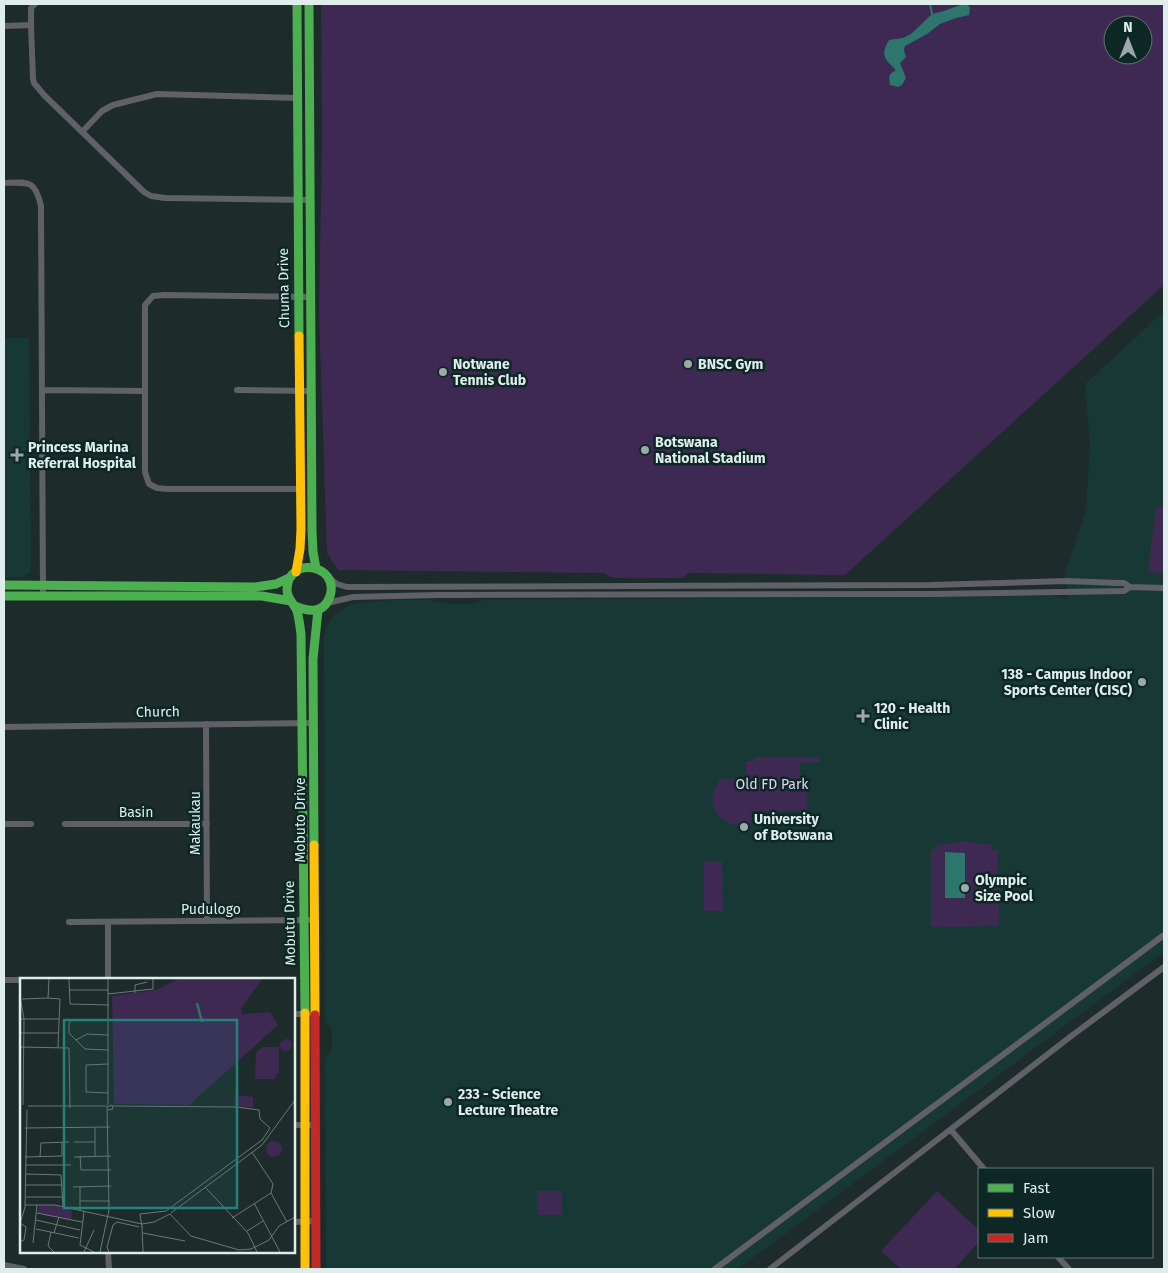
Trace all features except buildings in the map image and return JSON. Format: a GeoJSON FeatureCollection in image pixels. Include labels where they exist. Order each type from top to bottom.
{"type":"FeatureCollection","features":[{"type":"Feature","properties":{"kind":"main road","name":"Chuma Drive"},"geometry":{"type":"LineString","coordinates":[[293,575],[300,549],[297,4]]}},
{"type":"Feature","properties":{"kind":"main road","name":"Chuma Drive"},"geometry":{"type":"LineString","coordinates":[[309,4],[312,531],[316,568]]}},
{"type":"Feature","properties":{"kind":"main road"},"geometry":{"type":"LineString","coordinates":[[4,586],[255,587],[276,584],[302,568],[316,568],[324,572],[329,579],[332,592],[327,603],[318,610],[306,612],[293,604],[262,596],[4,596]]}},
{"type":"Feature","properties":{"kind":"main road"},"geometry":{"type":"LineString","coordinates":[[293,575],[287,589],[293,604]]}},
{"type":"Feature","properties":{"kind":"main road","name":"Mobutu Drive"},"geometry":{"type":"LineString","coordinates":[[293,604],[301,634],[305,1014],[305,1269]]}},
{"type":"Feature","properties":{"kind":"main road","name":"Mobuto Drive"},"geometry":{"type":"LineString","coordinates":[[316,1269],[313,723],[314,651],[318,610]]}},
{"type":"Feature","properties":{"kind":"main road"},"geometry":{"type":"LineString","coordinates":[[305,1032],[315,1032]]}},
{"type":"Feature","properties":{"kind":"street"},"geometry":{"type":"LineString","coordinates":[[35,4],[32,8],[31,25],[34,83],[44,96],[144,192],[151,196],[165,198],[310,200]]}},
{"type":"Feature","properties":{"kind":"street"},"geometry":{"type":"LineString","coordinates":[[4,26],[31,25]]}},
{"type":"Feature","properties":{"kind":"street"},"geometry":{"type":"LineString","coordinates":[[82,132],[102,111],[112,104],[157,94],[297,98]]}},
{"type":"Feature","properties":{"kind":"street"},"geometry":{"type":"LineString","coordinates":[[4,183],[31,184],[38,194],[42,206],[42,595]]}},
{"type":"Feature","properties":{"kind":"street"},"geometry":{"type":"LineString","coordinates":[[300,489],[167,489],[157,488],[149,484],[145,472],[145,305],[154,296],[310,297]]}},
{"type":"Feature","properties":{"kind":"street"},"geometry":{"type":"LineString","coordinates":[[43,390],[145,391]]}},
{"type":"Feature","properties":{"kind":"street"},"geometry":{"type":"LineString","coordinates":[[237,390],[311,392]]}},
{"type":"Feature","properties":{"kind":"street"},"geometry":{"type":"LineString","coordinates":[[329,579],[336,584],[347,587],[1047,582],[1124,583],[1130,587],[1164,588]]}},
{"type":"Feature","properties":{"kind":"street"},"geometry":{"type":"LineString","coordinates":[[1047,582],[1047,592]]}},
{"type":"Feature","properties":{"kind":"street"},"geometry":{"type":"LineString","coordinates":[[931,584],[931,594]]}},
{"type":"Feature","properties":{"kind":"street"},"geometry":{"type":"LineString","coordinates":[[327,603],[353,597],[438,595],[931,594],[1124,591],[1130,587]]}},
{"type":"Feature","properties":{"kind":"street","name":"Church"},"geometry":{"type":"LineString","coordinates":[[4,727],[313,723]]}},
{"type":"Feature","properties":{"kind":"street","name":"Makaukau"},"geometry":{"type":"LineString","coordinates":[[206,724],[207,922]]}},
{"type":"Feature","properties":{"kind":"street"},"geometry":{"type":"LineString","coordinates":[[4,824],[31,824]]}},
{"type":"Feature","properties":{"kind":"street","name":"Basin"},"geometry":{"type":"LineString","coordinates":[[65,824],[207,824]]}},
{"type":"Feature","properties":{"kind":"street","name":"Pudulogo"},"geometry":{"type":"LineString","coordinates":[[69,922],[314,920]]}},
{"type":"Feature","properties":{"kind":"street"},"geometry":{"type":"LineString","coordinates":[[108,922],[108,978]]}},
{"type":"Feature","properties":{"kind":"street"},"geometry":{"type":"LineString","coordinates":[[715,1269],[1164,935]]}},
{"type":"Feature","properties":{"kind":"street"},"geometry":{"type":"LineString","coordinates":[[770,1269],[1070,1037],[1164,967]]}},
{"type":"Feature","properties":{"kind":"street"},"geometry":{"type":"LineString","coordinates":[[4,980],[20,980]]}},
{"type":"Feature","properties":{"kind":"street"},"geometry":{"type":"LineString","coordinates":[[295,1014],[315,1015]]}},
{"type":"Feature","properties":{"kind":"street"},"geometry":{"type":"LineString","coordinates":[[295,1125],[316,1126]]}},
{"type":"Feature","properties":{"kind":"street"},"geometry":{"type":"LineString","coordinates":[[951,1130],[983,1168]]}},
{"type":"Feature","properties":{"kind":"street"},"geometry":{"type":"LineString","coordinates":[[295,1222],[316,1222]]}},
{"type":"Feature","properties":{"kind":"street"},"geometry":{"type":"LineString","coordinates":[[108,1253],[109,1269]]}},
{"type":"Feature","properties":{"kind":"street"},"geometry":{"type":"LineString","coordinates":[[1059,1258],[1070,1269]]}},
{"type":"Feature","properties":{"kind":"street"},"geometry":{"type":"LineString","coordinates":[[4,1265],[24,1269]]}},
{"type":"Feature","properties":{"kind":"shaded area"},"geometry":{"type":"Polygon","coordinates":[[[963,4],[968,5],[970,8],[969,15],[940,24],[927,34],[905,46],[906,57],[900,63],[906,78],[902,85],[898,87],[890,85],[890,76],[895,69],[884,56],[889,40],[903,38],[911,34],[932,14],[963,4]]]}},
{"type":"Feature","properties":{"kind":"shaded area","name":"University of Botswana"},"geometry":{"type":"Polygon","coordinates":[[[1164,311],[1164,952],[738,1269],[326,1269],[325,1056],[332,1050],[332,1031],[325,1021],[324,640],[325,629],[333,616],[349,605],[392,600],[432,600],[434,602],[447,602],[447,604],[472,604],[482,600],[1053,596],[1067,599],[1065,574],[1086,510],[1090,445],[1085,384],[1164,311]]]}},
{"type":"Feature","properties":{"kind":"shaded area","name":"Princess Marina Referral Hospital"},"geometry":{"type":"Polygon","coordinates":[[[4,338],[29,338],[31,572],[22,577],[4,578],[4,338]]]}},
{"type":"Feature","properties":{"kind":"shaded area"},"geometry":{"type":"Polygon","coordinates":[[[945,852],[965,853],[965,898],[945,898],[945,852]]]}},
{"type":"Feature","properties":{"kind":"green space"},"geometry":{"type":"Polygon","coordinates":[[[321,4],[1164,4],[1164,285],[845,575],[689,573],[682,578],[613,578],[604,573],[338,570],[327,553],[319,314],[322,140],[321,4]]]}},
{"type":"Feature","properties":{"kind":"green space"},"geometry":{"type":"Polygon","coordinates":[[[1156,507],[1164,508],[1164,574],[1148,572],[1156,507]]]}},
{"type":"Feature","properties":{"kind":"green space","name":"Old FD Park"},"geometry":{"type":"Polygon","coordinates":[[[754,757],[820,757],[820,762],[800,763],[800,785],[807,785],[807,811],[751,811],[751,825],[731,823],[717,813],[713,806],[715,788],[721,779],[746,779],[746,761],[754,761],[754,757]]]}},
{"type":"Feature","properties":{"kind":"green space","name":"Olympic Size Pool"},"geometry":{"type":"Polygon","coordinates":[[[964,841],[992,845],[992,850],[998,850],[999,926],[931,927],[931,849],[937,849],[937,845],[964,841]]]}},
{"type":"Feature","properties":{"kind":"green space"},"geometry":{"type":"Polygon","coordinates":[[[704,861],[722,861],[723,911],[704,911],[704,861]]]}},
{"type":"Feature","properties":{"kind":"green space"},"geometry":{"type":"Polygon","coordinates":[[[537,1191],[562,1191],[562,1215],[537,1215],[537,1191]]]}},
{"type":"Feature","properties":{"kind":"green space"},"geometry":{"type":"Polygon","coordinates":[[[937,1191],[978,1229],[978,1243],[954,1269],[901,1269],[881,1251],[937,1191]]]}},
{"type":"Feature","properties":{"kind":"waterway"},"geometry":{"type":"LineString","coordinates":[[930,4],[932,14]]}},
{"type":"Feature","properties":{"kind":"traffic: fast"},"geometry":{"type":"LineString","coordinates":[[297,4],[299,336]]}},
{"type":"Feature","properties":{"kind":"traffic: fast"},"geometry":{"type":"LineString","coordinates":[[309,4],[312,531],[316,568]]}},
{"type":"Feature","properties":{"kind":"traffic: fast"},"geometry":{"type":"LineString","coordinates":[[295,606],[306,610],[316,610],[324,606],[330,596],[331,585],[328,577],[321,571],[303,568],[295,572],[289,579],[287,590],[288,596],[297,611],[301,634],[305,1013]]}},
{"type":"Feature","properties":{"kind":"traffic: fast"},"geometry":{"type":"LineString","coordinates":[[4,585],[255,587],[276,584],[291,577]]}},
{"type":"Feature","properties":{"kind":"traffic: fast"},"geometry":{"type":"LineString","coordinates":[[4,596],[262,596],[291,601]]}},
{"type":"Feature","properties":{"kind":"traffic: fast"},"geometry":{"type":"LineString","coordinates":[[314,845],[313,659],[318,610]]}},
{"type":"Feature","properties":{"kind":"traffic: slow"},"geometry":{"type":"LineString","coordinates":[[296,572],[301,529],[299,336]]}},
{"type":"Feature","properties":{"kind":"traffic: slow"},"geometry":{"type":"LineString","coordinates":[[314,845],[315,1015]]}},
{"type":"Feature","properties":{"kind":"traffic: slow"},"geometry":{"type":"LineString","coordinates":[[305,1013],[305,1269]]}},
{"type":"Feature","properties":{"kind":"traffic: jam"},"geometry":{"type":"LineString","coordinates":[[315,1015],[316,1269]]}},
{"type":"Feature","properties":{"kind":"place","name":"BNSC Gym"},"geometry":{"type":"Point","coordinates":[688,364]}},
{"type":"Feature","properties":{"kind":"place","name":"Notwane Tennis Club"},"geometry":{"type":"Point","coordinates":[443,372]}},
{"type":"Feature","properties":{"kind":"place","name":"Botswana National Stadium"},"geometry":{"type":"Point","coordinates":[645,450]}},
{"type":"Feature","properties":{"kind":"place","name":"Princess Marina Referral Hospital"},"geometry":{"type":"Point","coordinates":[17,455]}},
{"type":"Feature","properties":{"kind":"place","name":"138 - Campus Indoor Sports Center (CISC)"},"geometry":{"type":"Point","coordinates":[1142,682]}},
{"type":"Feature","properties":{"kind":"place","name":"120 - Health Clinic"},"geometry":{"type":"Point","coordinates":[863,716]}},
{"type":"Feature","properties":{"kind":"place","name":"University of Botswana"},"geometry":{"type":"Point","coordinates":[744,827]}},
{"type":"Feature","properties":{"kind":"place","name":"Olympic Size Pool"},"geometry":{"type":"Point","coordinates":[965,888]}},
{"type":"Feature","properties":{"kind":"place","name":"233 - Science Lecture Theatre"},"geometry":{"type":"Point","coordinates":[448,1102]}}]}
